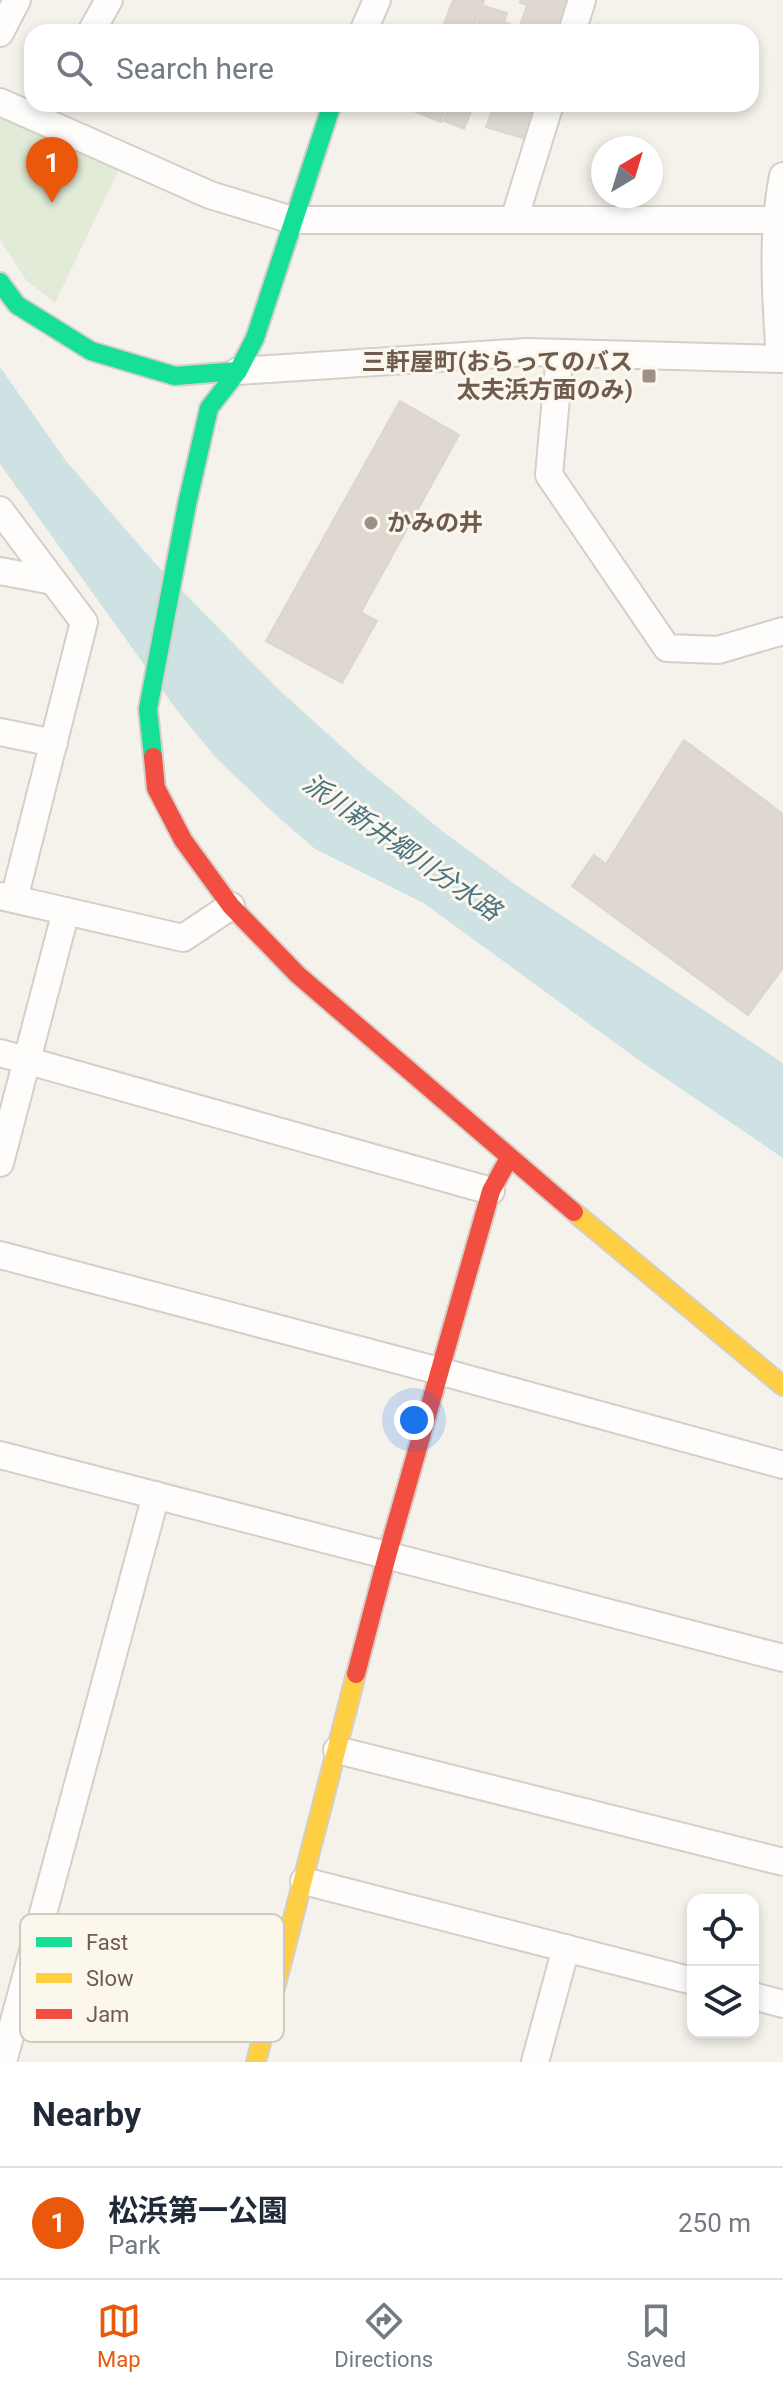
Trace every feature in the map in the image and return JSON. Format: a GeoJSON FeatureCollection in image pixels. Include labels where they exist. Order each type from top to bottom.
{"type":"FeatureCollection","features":[{"type":"Feature","properties":{"kind":"street"},"geometry":{"type":"LineString","coordinates":[[0,33],[17,0]]}},
{"type":"Feature","properties":{"kind":"street"},"geometry":{"type":"LineString","coordinates":[[96,24],[109,0]]}},
{"type":"Feature","properties":{"kind":"street"},"geometry":{"type":"LineString","coordinates":[[366,24],[377,0]]}},
{"type":"Feature","properties":{"kind":"street"},"geometry":{"type":"LineString","coordinates":[[574,24],[582,0]]}},
{"type":"Feature","properties":{"kind":"street"},"geometry":{"type":"LineString","coordinates":[[0,102],[24,107]]}},
{"type":"Feature","properties":{"kind":"street"},"geometry":{"type":"LineString","coordinates":[[46,112],[210,195],[292,220],[779,220]]}},
{"type":"Feature","properties":{"kind":"street"},"geometry":{"type":"LineString","coordinates":[[329,112],[255,338],[238,371],[209,408],[187,504],[148,709],[156,788],[183,840],[231,906],[298,975],[509,1158],[783,1386]]}},
{"type":"Feature","properties":{"kind":"street"},"geometry":{"type":"LineString","coordinates":[[514,220],[548,112]]}},
{"type":"Feature","properties":{"kind":"street"},"geometry":{"type":"LineString","coordinates":[[0,282],[17,305],[91,351],[175,376],[496,354],[781,359],[776,291],[783,176]]}},
{"type":"Feature","properties":{"kind":"street"},"geometry":{"type":"LineString","coordinates":[[560,353],[549,475],[667,648],[718,650],[783,631]]}},
{"type":"Feature","properties":{"kind":"street"},"geometry":{"type":"LineString","coordinates":[[0,510],[84,622],[54,743],[7,898],[183,938],[231,906]]}},
{"type":"Feature","properties":{"kind":"street"},"geometry":{"type":"LineString","coordinates":[[0,571],[53,581]]}},
{"type":"Feature","properties":{"kind":"street"},"geometry":{"type":"LineString","coordinates":[[0,732],[54,743]]}},
{"type":"Feature","properties":{"kind":"street"},"geometry":{"type":"LineString","coordinates":[[0,1163],[66,911]]}},
{"type":"Feature","properties":{"kind":"street"},"geometry":{"type":"LineString","coordinates":[[0,1053],[491,1191]]}},
{"type":"Feature","properties":{"kind":"street"},"geometry":{"type":"LineString","coordinates":[[284,1956],[387,1556],[439,1371],[491,1191],[509,1158]]}},
{"type":"Feature","properties":{"kind":"street"},"geometry":{"type":"LineString","coordinates":[[0,1255],[783,1465]]}},
{"type":"Feature","properties":{"kind":"street"},"geometry":{"type":"LineString","coordinates":[[0,1455],[783,1658]]}},
{"type":"Feature","properties":{"kind":"street"},"geometry":{"type":"LineString","coordinates":[[43,1914],[156,1495]]}},
{"type":"Feature","properties":{"kind":"street"},"geometry":{"type":"LineString","coordinates":[[337,1750],[783,1862]]}},
{"type":"Feature","properties":{"kind":"street"},"geometry":{"type":"LineString","coordinates":[[304,1881],[687,1979]]}},
{"type":"Feature","properties":{"kind":"street"},"geometry":{"type":"LineString","coordinates":[[535,2062],[566,1948]]}},
{"type":"Feature","properties":{"kind":"street"},"geometry":{"type":"LineString","coordinates":[[759,1998],[783,2004]]}},
{"type":"Feature","properties":{"kind":"street"},"geometry":{"type":"LineString","coordinates":[[3,2062],[20,1999]]}},
{"type":"Feature","properties":{"kind":"street"},"geometry":{"type":"LineString","coordinates":[[256,2062],[261,2042]]}},
{"type":"Feature","properties":{"kind":"green space"},"geometry":{"type":"Polygon","coordinates":[[[0,112],[121,165],[55,303],[26,280],[0,240],[0,112]]]}},
{"type":"Feature","properties":{"kind":"water","name":"派川新井郷川分水路"},"geometry":{"type":"Polygon","coordinates":[[[0,367],[66,461],[154,562],[278,689],[361,764],[442,831],[519,887],[783,1063],[783,1158],[640,1061],[425,904],[315,849],[217,759],[176,709],[0,464],[0,367]]]}},
{"type":"Feature","properties":{"kind":"building"},"geometry":{"type":"Polygon","coordinates":[[[453,0],[484,0],[475,24],[444,24],[453,0]]]}},
{"type":"Feature","properties":{"kind":"building"},"geometry":{"type":"Polygon","coordinates":[[[521,0],[575,0],[569,24],[521,24],[527,5],[520,3],[521,0]]]}},
{"type":"Feature","properties":{"kind":"building"},"geometry":{"type":"Polygon","coordinates":[[[484,6],[507,13],[504,22],[509,24],[478,24],[484,6]]]}},
{"type":"Feature","properties":{"kind":"building"},"geometry":{"type":"Polygon","coordinates":[[[416,112],[444,112],[441,122],[416,112]]]}},
{"type":"Feature","properties":{"kind":"building"},"geometry":{"type":"Polygon","coordinates":[[[447,112],[471,112],[464,129],[444,121],[447,112]]]}},
{"type":"Feature","properties":{"kind":"building"},"geometry":{"type":"Polygon","coordinates":[[[492,112],[539,112],[530,140],[486,127],[492,112]]]}},
{"type":"Feature","properties":{"kind":"building","name":"かみの井"},"geometry":{"type":"Polygon","coordinates":[[[400,401],[459,435],[361,612],[377,621],[342,683],[266,641],[400,401]]]}},
{"type":"Feature","properties":{"kind":"building"},"geometry":{"type":"Polygon","coordinates":[[[684,740],[783,814],[783,968],[748,1015],[572,886],[594,855],[606,864],[684,740]]]}},
{"type":"Feature","properties":{"kind":"traffic: fast"},"geometry":{"type":"LineString","coordinates":[[153,757],[148,709],[187,504],[209,408],[238,371],[255,338],[329,112]]}},
{"type":"Feature","properties":{"kind":"traffic: fast"},"geometry":{"type":"LineString","coordinates":[[0,282],[17,305],[91,351],[175,376],[238,371]]}},
{"type":"Feature","properties":{"kind":"traffic: slow"},"geometry":{"type":"LineString","coordinates":[[574,1212],[783,1386]]}},
{"type":"Feature","properties":{"kind":"traffic: slow"},"geometry":{"type":"LineString","coordinates":[[284,1953],[356,1674]]}},
{"type":"Feature","properties":{"kind":"traffic: slow"},"geometry":{"type":"LineString","coordinates":[[256,2062],[261,2042]]}},
{"type":"Feature","properties":{"kind":"traffic: jam"},"geometry":{"type":"LineString","coordinates":[[153,757],[156,788],[183,840],[231,906],[298,975],[574,1212]]}},
{"type":"Feature","properties":{"kind":"traffic: jam"},"geometry":{"type":"LineString","coordinates":[[356,1674],[491,1191],[509,1158]]}},
{"type":"Feature","properties":{"kind":"place","name":"松浜第一公園"},"geometry":{"type":"Point","coordinates":[52,203]}},
{"type":"Feature","properties":{"kind":"place","name":"三軒屋町(おらってのバス 太夫浜方面のみ)"},"geometry":{"type":"Point","coordinates":[649,376]}},
{"type":"Feature","properties":{"kind":"place","name":"かみの井"},"geometry":{"type":"Point","coordinates":[371,523]}}]}
